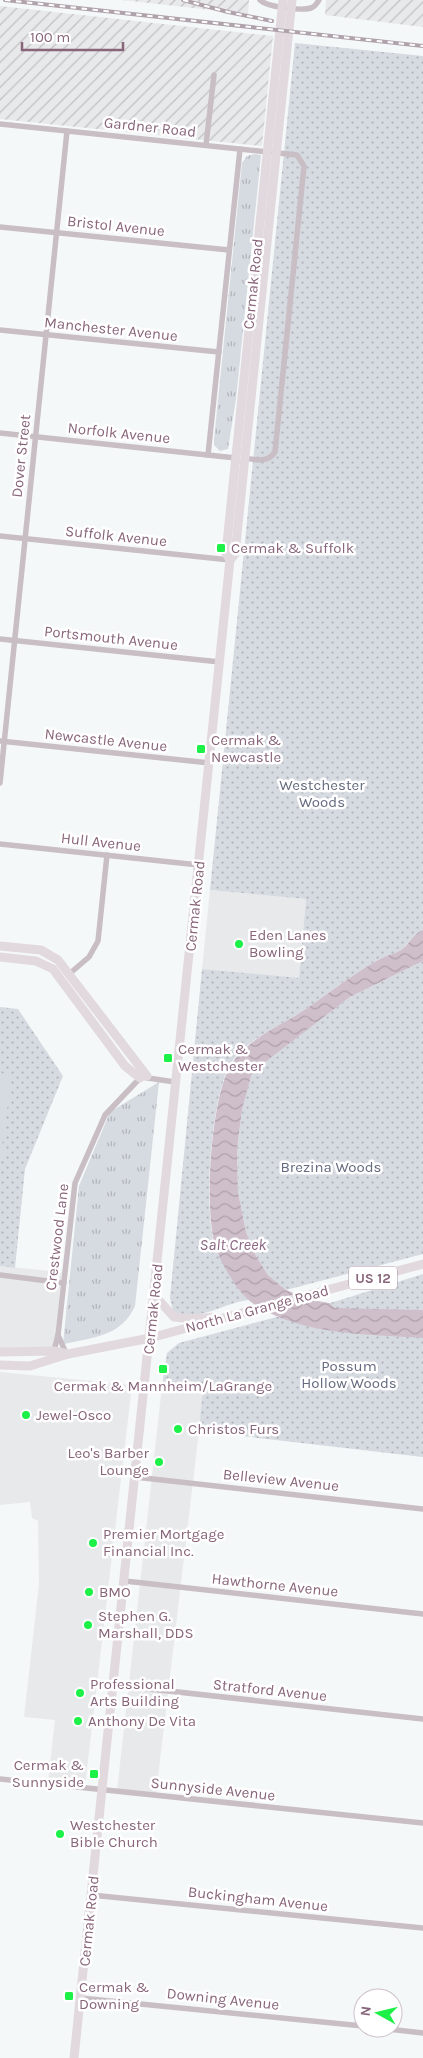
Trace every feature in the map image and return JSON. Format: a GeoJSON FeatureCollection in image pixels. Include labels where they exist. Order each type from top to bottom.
{"type":"FeatureCollection","features":[{"type":"Feature","properties":{"kind":"main road","name":"Cermak Road"},"geometry":{"type":"LineString","coordinates":[[74,2058],[210,762],[230,560],[226,553],[241,458],[268,182],[283,0]]}},
{"type":"Feature","properties":{"kind":"main road","name":"Cermak Road"},"geometry":{"type":"LineString","coordinates":[[268,182],[292,0]]}},
{"type":"Feature","properties":{"kind":"main road"},"geometry":{"type":"LineString","coordinates":[[0,946],[41,950],[49,953],[144,1077]]}},
{"type":"Feature","properties":{"kind":"main road"},"geometry":{"type":"LineString","coordinates":[[0,957],[36,961],[66,977]]}},
{"type":"Feature","properties":{"kind":"main road","name":"North La Grange Road"},"geometry":{"type":"LineString","coordinates":[[150,1338],[423,1264]]}},
{"type":"Feature","properties":{"kind":"main road"},"geometry":{"type":"LineString","coordinates":[[154,1295],[174,1317],[192,1319],[235,1316]]}},
{"type":"Feature","properties":{"kind":"main road","name":"US 12"},"geometry":{"type":"LineString","coordinates":[[0,1366],[30,1366],[67,1354],[150,1338]]}},
{"type":"Feature","properties":{"kind":"main road","name":"US 12"},"geometry":{"type":"LineString","coordinates":[[0,1352],[54,1351],[67,1354]]}},
{"type":"Feature","properties":{"kind":"street"},"geometry":{"type":"LineString","coordinates":[[260,0],[268,6],[305,9],[315,6],[319,0]]}},
{"type":"Feature","properties":{"kind":"street"},"geometry":{"type":"LineString","coordinates":[[206,145],[214,75]]}},
{"type":"Feature","properties":{"kind":"street","name":"Gardner Road"},"geometry":{"type":"LineString","coordinates":[[0,124],[297,155],[304,166],[275,452],[272,458],[265,460],[241,458]]}},
{"type":"Feature","properties":{"kind":"street","name":"Dover Street"},"geometry":{"type":"LineString","coordinates":[[0,783],[2,742],[15,640],[68,131]]}},
{"type":"Feature","properties":{"kind":"street","name":"Cermak Road"},"geometry":{"type":"LineString","coordinates":[[208,455],[240,149]]}},
{"type":"Feature","properties":{"kind":"street","name":"Bristol Avenue"},"geometry":{"type":"LineString","coordinates":[[0,227],[229,250]]}},
{"type":"Feature","properties":{"kind":"street","name":"Manchester Avenue"},"geometry":{"type":"LineString","coordinates":[[0,330],[219,352]]}},
{"type":"Feature","properties":{"kind":"street","name":"Norfolk Avenue"},"geometry":{"type":"LineString","coordinates":[[0,433],[241,458]]}},
{"type":"Feature","properties":{"kind":"street","name":"Suffolk Avenue"},"geometry":{"type":"LineString","coordinates":[[0,536],[230,560]]}},
{"type":"Feature","properties":{"kind":"street","name":"Portsmouth Avenue"},"geometry":{"type":"LineString","coordinates":[[0,639],[220,662]]}},
{"type":"Feature","properties":{"kind":"street","name":"Newcastle Avenue"},"geometry":{"type":"LineString","coordinates":[[2,742],[210,762]]}},
{"type":"Feature","properties":{"kind":"street","name":"Hull Avenue"},"geometry":{"type":"LineString","coordinates":[[0,844],[199,865]]}},
{"type":"Feature","properties":{"kind":"street"},"geometry":{"type":"LineString","coordinates":[[66,977],[89,957],[98,941],[107,855]]}},
{"type":"Feature","properties":{"kind":"street"},"geometry":{"type":"LineString","coordinates":[[144,1077],[175,1082]]}},
{"type":"Feature","properties":{"kind":"street","name":"Crestwood Lane"},"geometry":{"type":"LineString","coordinates":[[54,1351],[58,1335],[74,1183],[105,1115],[144,1077]]}},
{"type":"Feature","properties":{"kind":"street"},"geometry":{"type":"LineString","coordinates":[[0,1275],[64,1283]]}},
{"type":"Feature","properties":{"kind":"street"},"geometry":{"type":"LineString","coordinates":[[58,1335],[67,1354]]}},
{"type":"Feature","properties":{"kind":"street","name":"Belleview Avenue"},"geometry":{"type":"LineString","coordinates":[[135,1477],[423,1509]]}},
{"type":"Feature","properties":{"kind":"street","name":"Hawthorne Avenue"},"geometry":{"type":"LineString","coordinates":[[125,1582],[423,1614]]}},
{"type":"Feature","properties":{"kind":"street","name":"Stratford Avenue"},"geometry":{"type":"LineString","coordinates":[[114,1685],[423,1718]]}},
{"type":"Feature","properties":{"kind":"street","name":"Sunnyside Avenue"},"geometry":{"type":"LineString","coordinates":[[0,1779],[423,1823]]}},
{"type":"Feature","properties":{"kind":"street","name":"Buckingham Avenue"},"geometry":{"type":"LineString","coordinates":[[91,1895],[423,1928]]}},
{"type":"Feature","properties":{"kind":"street","name":"Downing Avenue"},"geometry":{"type":"LineString","coordinates":[[80,1998],[353,2025]]}},
{"type":"Feature","properties":{"kind":"street"},"geometry":{"type":"LineString","coordinates":[[403,2030],[423,2032]]}},
{"type":"Feature","properties":{"kind":"shaded area"},"geometry":{"type":"Polygon","coordinates":[[[122,0],[249,0],[248,14],[122,0]]]}},
{"type":"Feature","properties":{"kind":"shaded area"},"geometry":{"type":"Polygon","coordinates":[[[326,0],[423,0],[423,27],[325,15],[326,0]]]}},
{"type":"Feature","properties":{"kind":"shaded area"},"geometry":{"type":"Polygon","coordinates":[[[0,6],[273,36],[262,146],[0,119],[0,6]]]}},
{"type":"Feature","properties":{"kind":"shaded area"},"geometry":{"type":"Polygon","coordinates":[[[210,890],[306,899],[299,979],[202,969],[210,890]]]}},
{"type":"Feature","properties":{"kind":"shaded area"},"geometry":{"type":"Polygon","coordinates":[[[0,1266],[62,1272],[54,1347],[0,1348],[0,1266]]]}},
{"type":"Feature","properties":{"kind":"shaded area"},"geometry":{"type":"Polygon","coordinates":[[[0,1372],[132,1385],[85,1786],[48,1782],[55,1720],[24,1717],[39,1584],[38,1521],[32,1518],[30,1502],[0,1505],[0,1372]]]}},
{"type":"Feature","properties":{"kind":"shaded area"},"geometry":{"type":"Polygon","coordinates":[[[162,1386],[204,1389],[156,1794],[117,1791],[162,1386]]]}},
{"type":"Feature","properties":{"kind":"green space","name":"Westchester Woods"},"geometry":{"type":"Polygon","coordinates":[[[295,43],[423,56],[423,930],[416,934],[401,950],[369,965],[306,1009],[252,1042],[231,1063],[224,1078],[218,1100],[214,1127],[209,1183],[210,1210],[212,1233],[216,1249],[231,1276],[249,1300],[240,1301],[201,1314],[182,1315],[173,1311],[170,1298],[202,969],[299,978],[306,899],[210,890],[295,43]]]}},
{"type":"Feature","properties":{"kind":"green space"},"geometry":{"type":"Polygon","coordinates":[[[261,155],[236,399],[228,449],[220,451],[214,445],[214,440],[242,163],[247,156],[261,155]]]}},
{"type":"Feature","properties":{"kind":"green space","name":"Brezina Woods"},"geometry":{"type":"Polygon","coordinates":[[[423,961],[423,1254],[286,1290],[268,1275],[256,1256],[246,1232],[238,1192],[237,1149],[242,1110],[251,1072],[350,997],[423,961]]]}},
{"type":"Feature","properties":{"kind":"green space"},"geometry":{"type":"Polygon","coordinates":[[[0,1007],[18,1009],[63,1076],[25,1169],[15,1268],[0,1266],[0,1007]]]}},
{"type":"Feature","properties":{"kind":"green space"},"geometry":{"type":"Polygon","coordinates":[[[0,1073],[12,1074],[2,1146],[7,1154],[0,1159],[0,1073]]]}},
{"type":"Feature","properties":{"kind":"green space"},"geometry":{"type":"Polygon","coordinates":[[[159,1082],[135,1306],[122,1324],[114,1330],[95,1337],[63,1344],[79,1186],[110,1112],[159,1082]]]}},
{"type":"Feature","properties":{"kind":"green space","name":"Possum Hollow Woods"},"geometry":{"type":"Polygon","coordinates":[[[423,1274],[423,1457],[199,1431],[203,1389],[162,1386],[167,1353],[179,1343],[337,1301],[423,1274]]]}},
{"type":"Feature","properties":{"kind":"water","name":"Salt Creek"},"geometry":{"type":"Polygon","coordinates":[[[423,930],[423,961],[350,997],[252,1072],[242,1110],[237,1149],[238,1192],[246,1232],[256,1256],[268,1275],[286,1290],[312,1300],[329,1303],[335,1308],[423,1310],[423,1338],[356,1334],[312,1327],[291,1321],[270,1313],[251,1302],[230,1277],[216,1248],[210,1209],[211,1154],[214,1125],[225,1078],[238,1055],[253,1042],[306,1009],[369,965],[401,950],[416,934],[423,930]]]}},
{"type":"Feature","properties":{"kind":"railway"},"geometry":{"type":"LineString","coordinates":[[5,0],[423,46]]}},
{"type":"Feature","properties":{"kind":"railway"},"geometry":{"type":"LineString","coordinates":[[183,0],[272,21]]}},
{"type":"Feature","properties":{"kind":"place","name":"Cermak & Suffolk"},"geometry":{"type":"Point","coordinates":[221,548]}},
{"type":"Feature","properties":{"kind":"place","name":"Cermak & Newcastle"},"geometry":{"type":"Point","coordinates":[201,749]}},
{"type":"Feature","properties":{"kind":"place","name":"Eden Lanes Bowling"},"geometry":{"type":"Point","coordinates":[239,944]}},
{"type":"Feature","properties":{"kind":"place","name":"Cermak & Westchester"},"geometry":{"type":"Point","coordinates":[168,1058]}},
{"type":"Feature","properties":{"kind":"place","name":"Cermak & Mannheim/LaGrange"},"geometry":{"type":"Point","coordinates":[163,1369]}},
{"type":"Feature","properties":{"kind":"place","name":"Jewel-Osco"},"geometry":{"type":"Point","coordinates":[26,1415]}},
{"type":"Feature","properties":{"kind":"place","name":"Christos Furs"},"geometry":{"type":"Point","coordinates":[178,1429]}},
{"type":"Feature","properties":{"kind":"place","name":"Leo's Barber Lounge"},"geometry":{"type":"Point","coordinates":[159,1462]}},
{"type":"Feature","properties":{"kind":"place","name":"Premier Mortgage Financial Inc."},"geometry":{"type":"Point","coordinates":[93,1543]}},
{"type":"Feature","properties":{"kind":"place","name":"BMO"},"geometry":{"type":"Point","coordinates":[89,1592]}},
{"type":"Feature","properties":{"kind":"place","name":"Stephen G. Marshall, DDS"},"geometry":{"type":"Point","coordinates":[88,1625]}},
{"type":"Feature","properties":{"kind":"place","name":"Professional Arts Building"},"geometry":{"type":"Point","coordinates":[80,1693]}},
{"type":"Feature","properties":{"kind":"place","name":"Anthony De Vita"},"geometry":{"type":"Point","coordinates":[78,1721]}},
{"type":"Feature","properties":{"kind":"place","name":"Cermak & Sunnyside"},"geometry":{"type":"Point","coordinates":[94,1774]}},
{"type":"Feature","properties":{"kind":"place","name":"Westchester Bible Church"},"geometry":{"type":"Point","coordinates":[60,1834]}},
{"type":"Feature","properties":{"kind":"place","name":"Cermak & Downing"},"geometry":{"type":"Point","coordinates":[69,1996]}}]}
